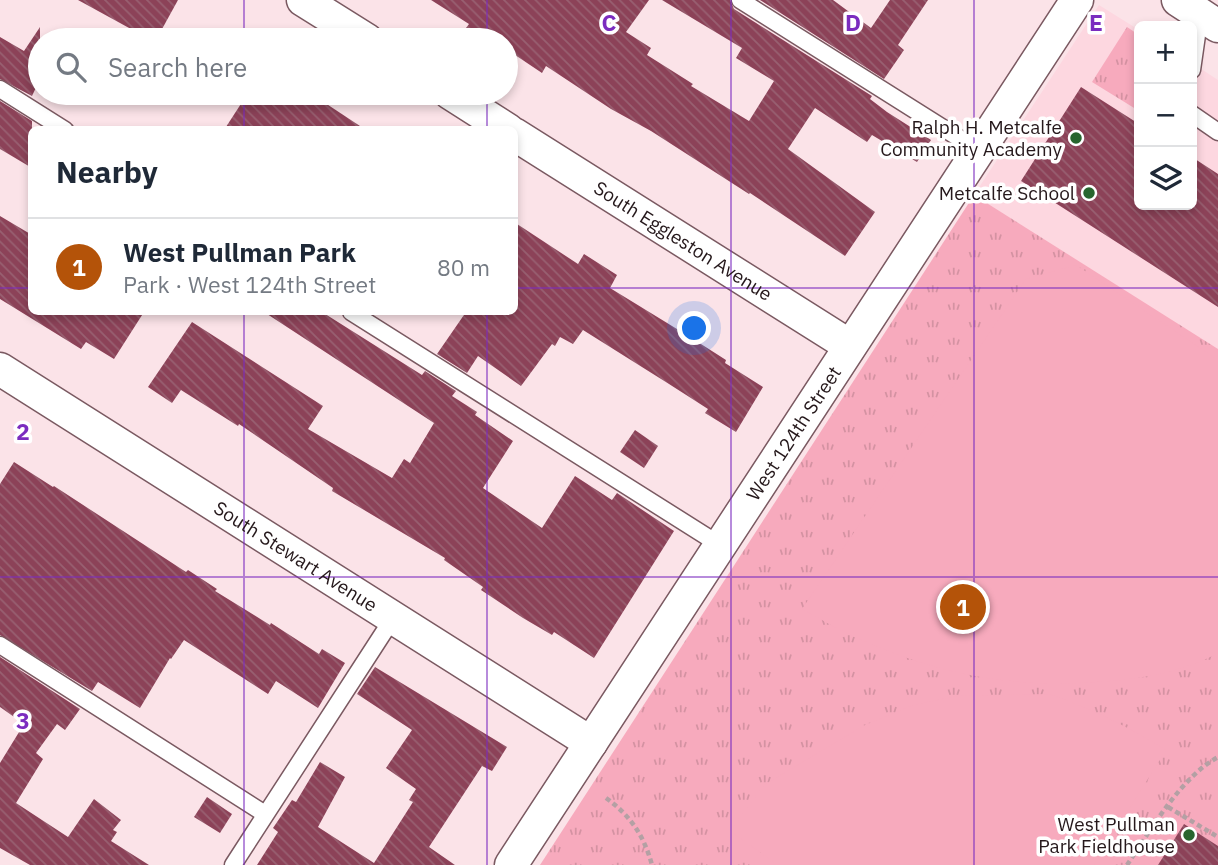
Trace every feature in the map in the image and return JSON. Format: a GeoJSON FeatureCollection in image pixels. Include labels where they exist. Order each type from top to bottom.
{"type":"FeatureCollection","features":[{"type":"Feature","properties":{"kind":"street"},"geometry":{"type":"LineString","coordinates":[[303,0],[348,28]]}},
{"type":"Feature","properties":{"kind":"street","name":"West 124th Street"},"geometry":{"type":"LineString","coordinates":[[512,865],[1077,0]]}},
{"type":"Feature","properties":{"kind":"street"},"geometry":{"type":"LineString","coordinates":[[469,105],[502,126]]}},
{"type":"Feature","properties":{"kind":"street","name":"South Eggleston Avenue"},"geometry":{"type":"LineString","coordinates":[[518,137],[850,346]]}},
{"type":"Feature","properties":{"kind":"street","name":"South Stewart Avenue"},"geometry":{"type":"LineString","coordinates":[[0,369],[591,743]]}},
{"type":"Feature","properties":{"kind":"lane"},"geometry":{"type":"LineString","coordinates":[[740,0],[978,150]]}},
{"type":"Feature","properties":{"kind":"lane"},"geometry":{"type":"LineString","coordinates":[[0,89],[59,126]]}},
{"type":"Feature","properties":{"kind":"lane"},"geometry":{"type":"LineString","coordinates":[[1197,117],[1218,132]]}},
{"type":"Feature","properties":{"kind":"lane"},"geometry":{"type":"LineString","coordinates":[[356,315],[720,545]]}},
{"type":"Feature","properties":{"kind":"lane"},"geometry":{"type":"LineString","coordinates":[[233,865],[394,618]]}},
{"type":"Feature","properties":{"kind":"lane"},"geometry":{"type":"LineString","coordinates":[[0,645],[265,814]]}},
{"type":"Feature","properties":{"kind":"path"},"geometry":{"type":"LineString","coordinates":[[1127,865],[1168,806],[1191,779],[1218,757]]}},
{"type":"Feature","properties":{"kind":"path"},"geometry":{"type":"LineString","coordinates":[[606,798],[632,821],[645,839],[652,865]]}},
{"type":"Feature","properties":{"kind":"path"},"geometry":{"type":"LineString","coordinates":[[1168,806],[1218,837]]}},
{"type":"Feature","properties":{"kind":"shaded area","name":"Ralph H. Metcalfe Community Academy"},"geometry":{"type":"Polygon","coordinates":[[[1099,5],[1134,27],[1134,210],[1197,210],[1197,66],[1218,80],[1218,350],[974,195],[1099,5]]]}},
{"type":"Feature","properties":{"kind":"green space"},"geometry":{"type":"Polygon","coordinates":[[[1127,27],[1134,32],[1134,108],[1092,82],[1127,27]]]}},
{"type":"Feature","properties":{"kind":"green space"},"geometry":{"type":"Polygon","coordinates":[[[974,195],[1218,349],[1218,865],[540,865],[974,195]]]}},
{"type":"Feature","properties":{"kind":"green space"},"geometry":{"type":"Polygon","coordinates":[[[1076,265],[1218,360],[1218,653],[1179,669],[1137,678],[1078,683],[1017,682],[958,673],[928,665],[852,636],[802,609],[1026,279],[1076,265]]]}},
{"type":"Feature","properties":{"kind":"green space"},"geometry":{"type":"Polygon","coordinates":[[[1049,694],[1080,705],[1166,750],[1094,865],[778,865],[730,831],[764,785],[865,725],[913,705],[957,696],[1049,694]]]}},
{"type":"Feature","properties":{"kind":"building"},"geometry":{"type":"Polygon","coordinates":[[[78,0],[178,0],[163,28],[129,28],[78,0]]]}},
{"type":"Feature","properties":{"kind":"building"},"geometry":{"type":"Polygon","coordinates":[[[431,0],[649,0],[626,32],[651,48],[647,55],[693,84],[691,86],[749,121],[774,81],[736,58],[742,48],[662,0],[730,0],[734,9],[872,96],[870,99],[887,112],[931,140],[917,162],[872,135],[867,142],[815,108],[788,149],[875,212],[845,256],[750,193],[611,109],[546,66],[542,73],[518,57],[518,28],[466,28],[469,24],[431,0]]]}},
{"type":"Feature","properties":{"kind":"building"},"geometry":{"type":"Polygon","coordinates":[[[760,0],[833,0],[871,28],[890,0],[928,0],[898,45],[904,50],[884,79],[760,0]]]}},
{"type":"Feature","properties":{"kind":"building"},"geometry":{"type":"Polygon","coordinates":[[[0,37],[24,51],[28,45],[28,94],[0,79],[0,37]]]}},
{"type":"Feature","properties":{"kind":"building","name":"Metcalfe School"},"geometry":{"type":"Polygon","coordinates":[[[1081,87],[1134,121],[1134,210],[1197,210],[1197,160],[1218,174],[1218,307],[1021,181],[1081,87]]]}},
{"type":"Feature","properties":{"kind":"building"},"geometry":{"type":"Polygon","coordinates":[[[0,101],[32,121],[32,126],[28,126],[28,166],[0,149],[0,101]]]}},
{"type":"Feature","properties":{"kind":"building"},"geometry":{"type":"Polygon","coordinates":[[[240,105],[328,105],[360,126],[227,126],[240,105]]]}},
{"type":"Feature","properties":{"kind":"building"},"geometry":{"type":"Polygon","coordinates":[[[0,216],[28,233],[28,315],[142,315],[114,359],[86,342],[81,349],[0,299],[0,216]]]}},
{"type":"Feature","properties":{"kind":"building"},"geometry":{"type":"Polygon","coordinates":[[[518,225],[578,264],[584,254],[617,275],[610,288],[726,360],[725,363],[763,387],[736,432],[705,413],[708,409],[583,330],[573,344],[560,337],[555,346],[552,344],[521,386],[478,356],[467,373],[437,354],[464,315],[518,315],[518,225]]]}},
{"type":"Feature","properties":{"kind":"building"},"geometry":{"type":"Polygon","coordinates":[[[269,315],[327,315],[422,375],[425,371],[456,391],[452,396],[513,441],[483,488],[542,528],[575,476],[612,500],[617,493],[674,531],[594,658],[554,632],[552,635],[523,618],[481,590],[483,587],[444,560],[445,558],[332,491],[333,488],[239,424],[238,426],[181,390],[172,403],[148,387],[192,322],[323,406],[308,429],[392,478],[404,459],[410,463],[434,423],[269,315]]]}},
{"type":"Feature","properties":{"kind":"building"},"geometry":{"type":"Polygon","coordinates":[[[635,430],[658,446],[644,468],[620,452],[635,430]]]}},
{"type":"Feature","properties":{"kind":"building"},"geometry":{"type":"Polygon","coordinates":[[[14,462],[186,572],[188,570],[217,589],[215,591],[270,625],[271,623],[319,654],[322,649],[345,663],[318,708],[276,681],[268,694],[184,640],[140,708],[98,682],[92,691],[0,635],[0,484],[14,462]]]}},
{"type":"Feature","properties":{"kind":"building"},"geometry":{"type":"Polygon","coordinates":[[[0,657],[80,709],[65,730],[57,724],[36,753],[43,759],[16,803],[68,837],[94,799],[121,820],[113,830],[117,832],[111,841],[149,865],[30,865],[0,848],[0,763],[24,724],[0,707],[0,657]]]}},
{"type":"Feature","properties":{"kind":"building"},"geometry":{"type":"Polygon","coordinates":[[[375,667],[507,747],[492,771],[482,766],[429,847],[455,865],[257,865],[278,832],[273,828],[292,800],[296,802],[320,762],[345,777],[318,827],[374,863],[413,802],[409,800],[416,789],[386,768],[412,730],[357,694],[375,667]]]}},
{"type":"Feature","properties":{"kind":"building"},"geometry":{"type":"Polygon","coordinates":[[[207,797],[232,814],[220,833],[194,817],[207,797]]]}},
{"type":"Feature","properties":{"kind":"building","name":"West Pullman Park Fieldhouse"},"geometry":{"type":"Polygon","coordinates":[[[1184,824],[1218,846],[1218,865],[1158,865],[1184,824]]]}},
{"type":"Feature","properties":{"kind":"place","name":"Ralph H. Metcalfe Community Academy"},"geometry":{"type":"Point","coordinates":[1076,138]}},
{"type":"Feature","properties":{"kind":"place","name":"Metcalfe School"},"geometry":{"type":"Point","coordinates":[1089,193]}},
{"type":"Feature","properties":{"kind":"place","name":"West Pullman Park"},"geometry":{"type":"Point","coordinates":[963,607]}},
{"type":"Feature","properties":{"kind":"place","name":"West Pullman Park Fieldhouse"},"geometry":{"type":"Point","coordinates":[1189,835]}}]}
